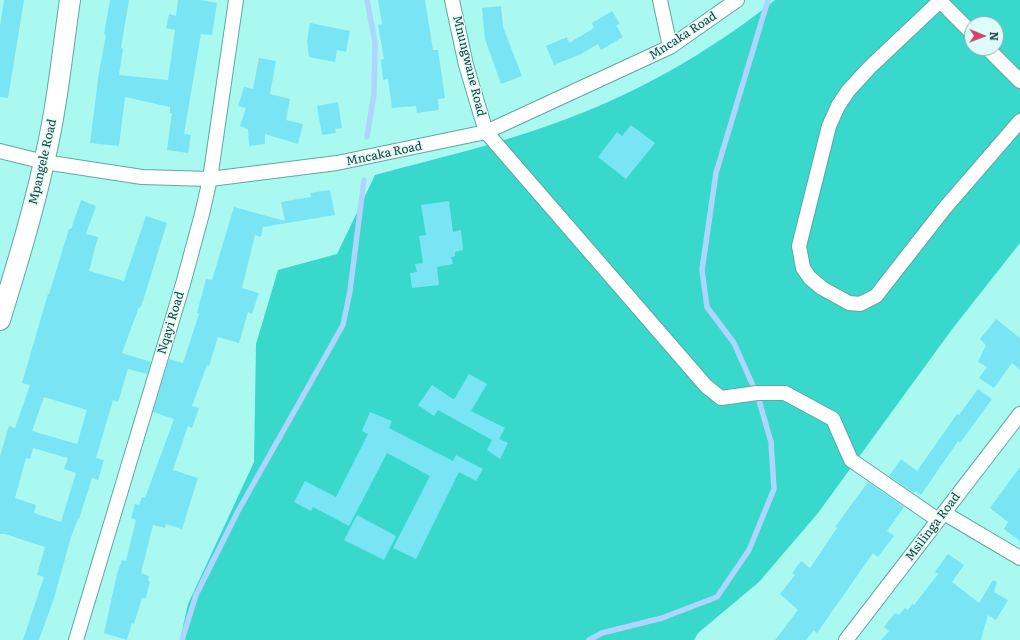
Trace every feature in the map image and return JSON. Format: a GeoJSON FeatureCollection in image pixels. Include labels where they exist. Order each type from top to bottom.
{"type":"FeatureCollection","features":[{"type":"Feature","properties":{"kind":"street","name":"Mpangele Road"},"geometry":{"type":"LineString","coordinates":[[0,320],[26,232],[44,162],[53,118],[70,0]]}},
{"type":"Feature","properties":{"kind":"street","name":"Nqayi Road"},"geometry":{"type":"LineString","coordinates":[[76,640],[183,284],[210,179],[236,0]]}},
{"type":"Feature","properties":{"kind":"street","name":"Mnungwane Road"},"geometry":{"type":"LineString","coordinates":[[452,0],[466,65],[486,132]]}},
{"type":"Feature","properties":{"kind":"street"},"geometry":{"type":"LineString","coordinates":[[660,0],[670,47]]}},
{"type":"Feature","properties":{"kind":"street","name":"Mncaka Road"},"geometry":{"type":"LineString","coordinates":[[0,151],[44,162],[142,177],[210,179],[337,164],[486,132],[670,47],[737,0]]}},
{"type":"Feature","properties":{"kind":"street"},"geometry":{"type":"LineString","coordinates":[[964,25],[940,0],[869,68],[848,91],[838,106],[830,126],[799,246],[803,268],[810,278],[822,288],[849,303],[860,304],[876,296],[944,210],[1020,121]]}},
{"type":"Feature","properties":{"kind":"street"},"geometry":{"type":"LineString","coordinates":[[995,56],[1020,81]]}},
{"type":"Feature","properties":{"kind":"street"},"geometry":{"type":"LineString","coordinates":[[486,132],[706,386],[722,398],[757,393],[784,393],[833,418],[850,460],[941,516],[1020,558]]}},
{"type":"Feature","properties":{"kind":"street","name":"Msilinga Road"},"geometry":{"type":"LineString","coordinates":[[846,640],[1020,414]]}},
{"type":"Feature","properties":{"kind":"shaded area"},"geometry":{"type":"Polygon","coordinates":[[[775,0],[1020,0],[1020,243],[953,328],[818,513],[759,582],[698,633],[694,640],[180,640],[188,604],[254,462],[256,344],[278,270],[337,254],[375,175],[509,139],[583,113],[641,86],[724,38],[775,0]]]}},
{"type":"Feature","properties":{"kind":"building"},"geometry":{"type":"Polygon","coordinates":[[[4,0],[24,0],[8,98],[0,97],[0,26],[4,0]]]}},
{"type":"Feature","properties":{"kind":"building"},"geometry":{"type":"Polygon","coordinates":[[[110,0],[129,0],[121,48],[123,49],[119,75],[168,80],[175,30],[166,28],[169,14],[176,16],[178,0],[201,0],[217,3],[212,35],[201,34],[184,134],[191,135],[188,153],[167,150],[172,113],[170,113],[170,107],[125,97],[119,146],[90,143],[99,72],[106,35],[104,34],[110,0]]]}},
{"type":"Feature","properties":{"kind":"building"},"geometry":{"type":"Polygon","coordinates":[[[378,0],[425,0],[433,50],[438,50],[445,98],[438,99],[439,110],[417,113],[416,106],[392,108],[388,79],[383,80],[381,60],[384,59],[378,25],[382,24],[378,0]]]}},
{"type":"Feature","properties":{"kind":"building"},"geometry":{"type":"Polygon","coordinates":[[[501,6],[503,27],[522,76],[501,84],[485,39],[482,8],[501,6]]]}},
{"type":"Feature","properties":{"kind":"building"},"geometry":{"type":"Polygon","coordinates":[[[612,11],[620,24],[616,25],[623,37],[601,50],[598,44],[581,54],[554,65],[546,46],[567,37],[569,43],[594,28],[592,23],[612,11]]]}},
{"type":"Feature","properties":{"kind":"building"},"geometry":{"type":"Polygon","coordinates":[[[310,23],[350,31],[346,52],[337,50],[335,62],[309,57],[307,41],[310,23]]]}},
{"type":"Feature","properties":{"kind":"building"},"geometry":{"type":"Polygon","coordinates":[[[259,58],[276,61],[270,94],[290,99],[286,120],[303,124],[298,144],[265,134],[265,144],[249,146],[248,129],[240,126],[246,108],[238,106],[244,87],[253,89],[259,58]]]}},
{"type":"Feature","properties":{"kind":"building"},"geometry":{"type":"Polygon","coordinates":[[[338,102],[342,128],[335,129],[336,133],[322,135],[317,106],[338,102]]]}},
{"type":"Feature","properties":{"kind":"building"},"geometry":{"type":"Polygon","coordinates":[[[631,125],[655,143],[626,179],[598,157],[617,132],[622,136],[631,125]]]}},
{"type":"Feature","properties":{"kind":"building"},"geometry":{"type":"Polygon","coordinates":[[[330,190],[335,215],[263,227],[261,237],[255,235],[242,288],[259,293],[252,314],[248,312],[239,343],[218,337],[209,366],[207,365],[192,406],[199,408],[192,428],[188,426],[173,470],[198,478],[182,529],[166,524],[165,528],[153,525],[141,573],[149,576],[148,581],[150,581],[146,598],[142,598],[134,624],[132,623],[127,640],[104,633],[117,574],[122,560],[126,561],[136,520],[131,518],[135,504],[139,505],[142,497],[145,498],[174,419],[153,412],[169,359],[183,363],[199,314],[197,313],[206,279],[212,280],[234,207],[285,221],[281,202],[311,197],[310,193],[330,190]]]}},
{"type":"Feature","properties":{"kind":"building"},"geometry":{"type":"Polygon","coordinates":[[[81,200],[96,206],[86,234],[98,237],[89,271],[124,281],[146,216],[167,223],[143,301],[140,308],[139,307],[122,353],[151,362],[147,374],[128,369],[118,402],[113,400],[96,458],[104,460],[98,480],[92,478],[79,519],[71,537],[54,598],[39,640],[23,640],[44,577],[37,575],[45,547],[5,534],[0,534],[0,456],[9,426],[15,428],[30,385],[22,383],[48,294],[69,229],[71,229],[81,200]],[[44,397],[32,431],[77,444],[87,410],[44,397]],[[33,448],[30,459],[26,458],[15,498],[36,505],[34,513],[61,522],[76,473],[64,469],[68,458],[33,448]]]}},
{"type":"Feature","properties":{"kind":"building"},"geometry":{"type":"Polygon","coordinates":[[[449,201],[453,232],[461,230],[463,250],[455,252],[455,256],[451,257],[453,264],[437,267],[439,285],[412,288],[410,273],[417,272],[415,264],[423,263],[419,236],[426,235],[421,205],[449,201]]]}},
{"type":"Feature","properties":{"kind":"building"},"geometry":{"type":"Polygon","coordinates":[[[996,319],[1020,338],[1020,370],[1012,363],[994,388],[979,378],[987,367],[978,362],[986,345],[980,339],[996,319]]]}},
{"type":"Feature","properties":{"kind":"building"},"geometry":{"type":"Polygon","coordinates":[[[469,374],[487,384],[471,411],[505,428],[499,439],[508,443],[500,459],[487,450],[492,440],[438,410],[434,416],[418,405],[432,385],[453,399],[455,398],[469,374]]]}},
{"type":"Feature","properties":{"kind":"building"},"geometry":{"type":"Polygon","coordinates":[[[978,389],[992,399],[960,443],[958,441],[921,495],[915,491],[914,493],[889,476],[901,459],[917,471],[957,414],[959,415],[978,389]]]}},
{"type":"Feature","properties":{"kind":"building"},"geometry":{"type":"Polygon","coordinates":[[[370,412],[392,421],[389,428],[453,461],[456,455],[483,469],[476,481],[459,472],[416,559],[393,548],[430,476],[387,453],[349,526],[313,507],[311,511],[294,502],[305,481],[336,497],[368,434],[362,431],[370,412]]]}},
{"type":"Feature","properties":{"kind":"building"},"geometry":{"type":"Polygon","coordinates":[[[1020,467],[1020,541],[1004,529],[1008,522],[990,508],[1020,467]]]}},
{"type":"Feature","properties":{"kind":"building"},"geometry":{"type":"Polygon","coordinates":[[[868,482],[904,507],[887,531],[894,536],[878,557],[873,553],[817,633],[814,630],[806,640],[775,640],[798,610],[780,594],[795,575],[792,573],[801,561],[810,568],[837,528],[835,527],[868,482]]]}},
{"type":"Feature","properties":{"kind":"building"},"geometry":{"type":"Polygon","coordinates":[[[357,515],[396,536],[384,560],[344,540],[357,515]]]}},
{"type":"Feature","properties":{"kind":"building"},"geometry":{"type":"Polygon","coordinates":[[[948,554],[964,565],[952,582],[979,603],[993,580],[997,582],[994,592],[1008,600],[996,620],[988,615],[981,640],[881,640],[889,631],[884,627],[895,613],[899,615],[905,608],[908,610],[912,604],[914,605],[938,574],[935,572],[948,554]]]}},
{"type":"Feature","properties":{"kind":"waterway"},"geometry":{"type":"LineString","coordinates":[[367,0],[375,43],[374,94],[367,137]]}},
{"type":"Feature","properties":{"kind":"waterway"},"geometry":{"type":"LineString","coordinates":[[589,640],[602,633],[662,618],[717,597],[749,550],[774,489],[771,442],[758,397],[734,343],[707,307],[702,270],[716,173],[768,0]]}},
{"type":"Feature","properties":{"kind":"waterway"},"geometry":{"type":"LineString","coordinates":[[182,640],[196,595],[238,511],[343,325],[350,291],[364,180]]}}]}
